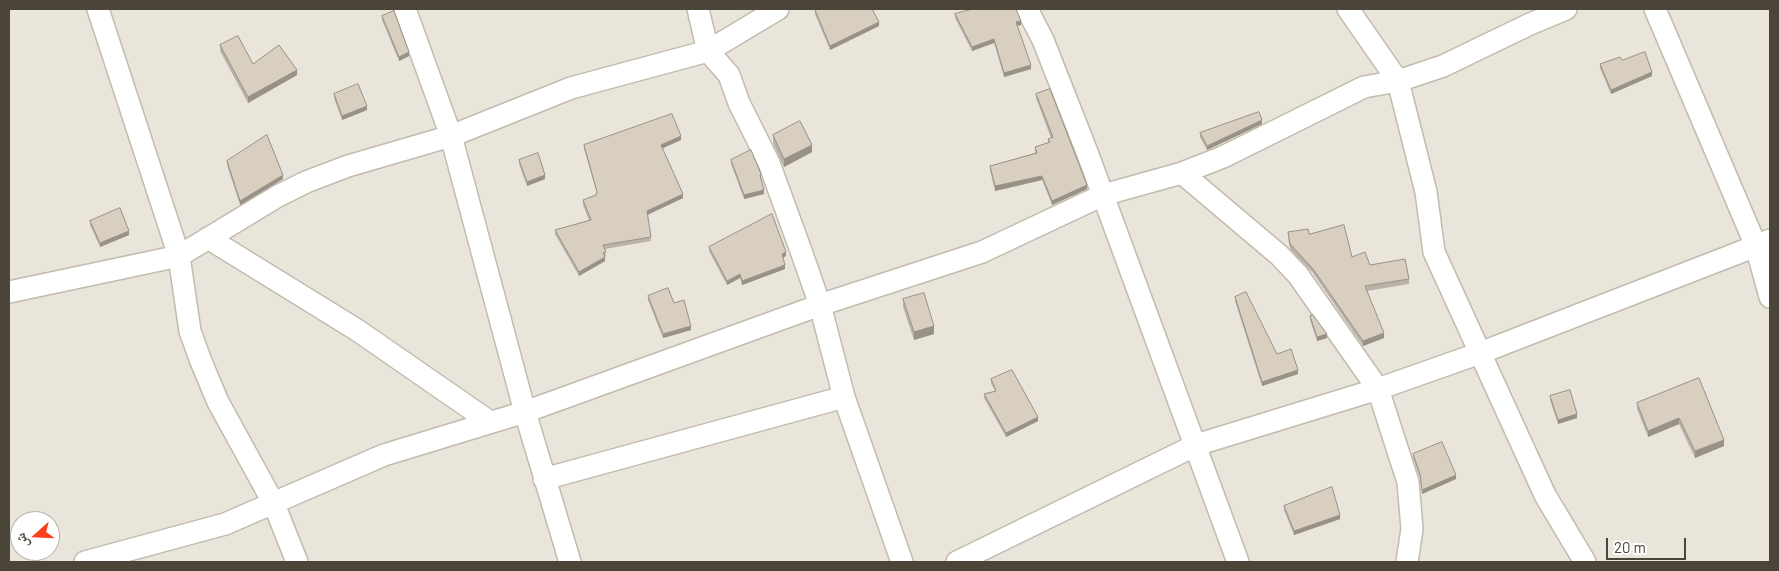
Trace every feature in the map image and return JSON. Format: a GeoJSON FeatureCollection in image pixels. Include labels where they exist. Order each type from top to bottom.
{"type":"FeatureCollection","features":[{"type":"Feature","properties":{"kind":"street"},"geometry":{"type":"LineString","coordinates":[[98,9],[179,256],[190,330],[200,359],[218,402],[274,504],[297,562]]}},
{"type":"Feature","properties":{"kind":"street"},"geometry":{"type":"LineString","coordinates":[[405,9],[451,136],[525,412],[570,562]]}},
{"type":"Feature","properties":{"kind":"street"},"geometry":{"type":"LineString","coordinates":[[698,9],[708,51],[729,75],[739,103],[769,163],[820,305],[844,397],[902,562]]}},
{"type":"Feature","properties":{"kind":"street"},"geometry":{"type":"LineString","coordinates":[[9,292],[179,256],[278,196],[306,182],[348,166],[451,136],[571,88],[708,51],[778,9]]}},
{"type":"Feature","properties":{"kind":"street"},"geometry":{"type":"LineString","coordinates":[[1027,9],[1042,40],[1104,195],[1196,445],[1204,476],[1238,562]]}},
{"type":"Feature","properties":{"kind":"street"},"geometry":{"type":"LineString","coordinates":[[1348,9],[1398,81],[1426,192],[1434,252],[1546,495],[1585,562]]}},
{"type":"Feature","properties":{"kind":"street"},"geometry":{"type":"LineString","coordinates":[[85,562],[225,524],[384,455],[525,412],[820,305],[982,252],[1104,195],[1182,173],[1223,157],[1364,87],[1398,81],[1443,66],[1530,24],[1566,9]]}},
{"type":"Feature","properties":{"kind":"street"},"geometry":{"type":"LineString","coordinates":[[1655,9],[1763,243],[1770,297]]}},
{"type":"Feature","properties":{"kind":"street"},"geometry":{"type":"LineString","coordinates":[[1182,173],[1278,255],[1298,275],[1378,389],[1408,482],[1412,529],[1403,560]]}},
{"type":"Feature","properties":{"kind":"street"},"geometry":{"type":"LineString","coordinates":[[208,238],[349,325],[490,422]]}},
{"type":"Feature","properties":{"kind":"street"},"geometry":{"type":"LineString","coordinates":[[957,562],[1196,445],[1378,389],[1480,353],[1763,243]]}},
{"type":"Feature","properties":{"kind":"street"},"geometry":{"type":"LineString","coordinates":[[544,479],[844,397]]}},
{"type":"Feature","properties":{"kind":"shaded area"},"geometry":{"type":"Polygon","coordinates":[[[9,9],[1770,9],[1770,562],[9,562],[9,9]]]}},
{"type":"Feature","properties":{"kind":"building"},"geometry":{"type":"Polygon","coordinates":[[[872,9],[879,22],[830,46],[815,10],[872,9]]]}},
{"type":"Feature","properties":{"kind":"building"},"geometry":{"type":"Polygon","coordinates":[[[973,9],[1016,9],[1021,21],[1016,22],[1031,65],[1004,73],[994,39],[972,47],[955,14],[973,9]]]}},
{"type":"Feature","properties":{"kind":"building"},"geometry":{"type":"Polygon","coordinates":[[[394,11],[409,52],[399,57],[382,16],[394,11]]]}},
{"type":"Feature","properties":{"kind":"building"},"geometry":{"type":"Polygon","coordinates":[[[238,36],[253,64],[279,45],[297,70],[248,97],[220,45],[238,36]]]}},
{"type":"Feature","properties":{"kind":"building"},"geometry":{"type":"Polygon","coordinates":[[[1645,52],[1652,72],[1611,90],[1600,64],[1620,57],[1622,60],[1645,52]]]}},
{"type":"Feature","properties":{"kind":"building"},"geometry":{"type":"Polygon","coordinates":[[[358,84],[367,106],[342,116],[334,94],[358,84]]]}},
{"type":"Feature","properties":{"kind":"building"},"geometry":{"type":"Polygon","coordinates":[[[1050,89],[1087,185],[1052,201],[1042,176],[995,186],[990,166],[1037,153],[1035,147],[1050,142],[1048,139],[1053,137],[1036,94],[1050,89]]]}},
{"type":"Feature","properties":{"kind":"building"},"geometry":{"type":"Polygon","coordinates":[[[1259,112],[1262,120],[1207,146],[1200,133],[1259,112]]]}},
{"type":"Feature","properties":{"kind":"building"},"geometry":{"type":"Polygon","coordinates":[[[672,114],[681,136],[661,145],[683,194],[647,211],[651,237],[603,245],[606,252],[603,253],[605,257],[579,272],[555,230],[591,220],[583,200],[596,195],[597,192],[584,145],[672,114]]]}},
{"type":"Feature","properties":{"kind":"building"},"geometry":{"type":"Polygon","coordinates":[[[800,121],[812,145],[784,159],[773,135],[800,121]]]}},
{"type":"Feature","properties":{"kind":"building"},"geometry":{"type":"Polygon","coordinates":[[[267,135],[283,175],[240,201],[227,161],[267,135]]]}},
{"type":"Feature","properties":{"kind":"building"},"geometry":{"type":"Polygon","coordinates":[[[751,150],[761,174],[764,190],[744,195],[731,160],[751,150]]]}},
{"type":"Feature","properties":{"kind":"building"},"geometry":{"type":"Polygon","coordinates":[[[538,153],[545,175],[527,182],[519,160],[538,153]]]}},
{"type":"Feature","properties":{"kind":"building"},"geometry":{"type":"Polygon","coordinates":[[[120,208],[129,231],[100,243],[90,221],[120,208]]]}},
{"type":"Feature","properties":{"kind":"building"},"geometry":{"type":"Polygon","coordinates":[[[772,214],[786,252],[782,254],[785,265],[742,281],[740,274],[727,281],[709,247],[772,214]]]}},
{"type":"Feature","properties":{"kind":"building"},"geometry":{"type":"Polygon","coordinates":[[[1344,225],[1352,257],[1365,252],[1370,265],[1405,259],[1409,279],[1365,286],[1384,333],[1363,341],[1313,269],[1290,244],[1288,232],[1308,229],[1309,234],[1344,225]]]}},
{"type":"Feature","properties":{"kind":"building"},"geometry":{"type":"Polygon","coordinates":[[[668,288],[674,303],[684,300],[691,326],[663,334],[648,296],[668,288]]]}},
{"type":"Feature","properties":{"kind":"building"},"geometry":{"type":"Polygon","coordinates":[[[1246,292],[1277,354],[1291,349],[1298,370],[1262,382],[1235,297],[1246,292]]]}},
{"type":"Feature","properties":{"kind":"building"},"geometry":{"type":"Polygon","coordinates":[[[924,293],[934,326],[914,332],[903,299],[924,293]]]}},
{"type":"Feature","properties":{"kind":"building"},"geometry":{"type":"Polygon","coordinates":[[[1313,315],[1327,334],[1317,337],[1310,316],[1313,315]]]}},
{"type":"Feature","properties":{"kind":"building"},"geometry":{"type":"Polygon","coordinates":[[[1012,370],[1038,417],[1006,433],[984,394],[996,391],[991,379],[1012,370]]]}},
{"type":"Feature","properties":{"kind":"building"},"geometry":{"type":"Polygon","coordinates":[[[1699,378],[1724,440],[1695,451],[1679,418],[1648,431],[1637,403],[1699,378]]]}},
{"type":"Feature","properties":{"kind":"building"},"geometry":{"type":"Polygon","coordinates":[[[1570,390],[1577,414],[1558,420],[1550,396],[1570,390]]]}},
{"type":"Feature","properties":{"kind":"building"},"geometry":{"type":"Polygon","coordinates":[[[1442,442],[1456,475],[1422,490],[1420,474],[1413,454],[1442,442]]]}},
{"type":"Feature","properties":{"kind":"building"},"geometry":{"type":"Polygon","coordinates":[[[1332,487],[1340,515],[1294,531],[1284,506],[1332,487]]]}}]}
